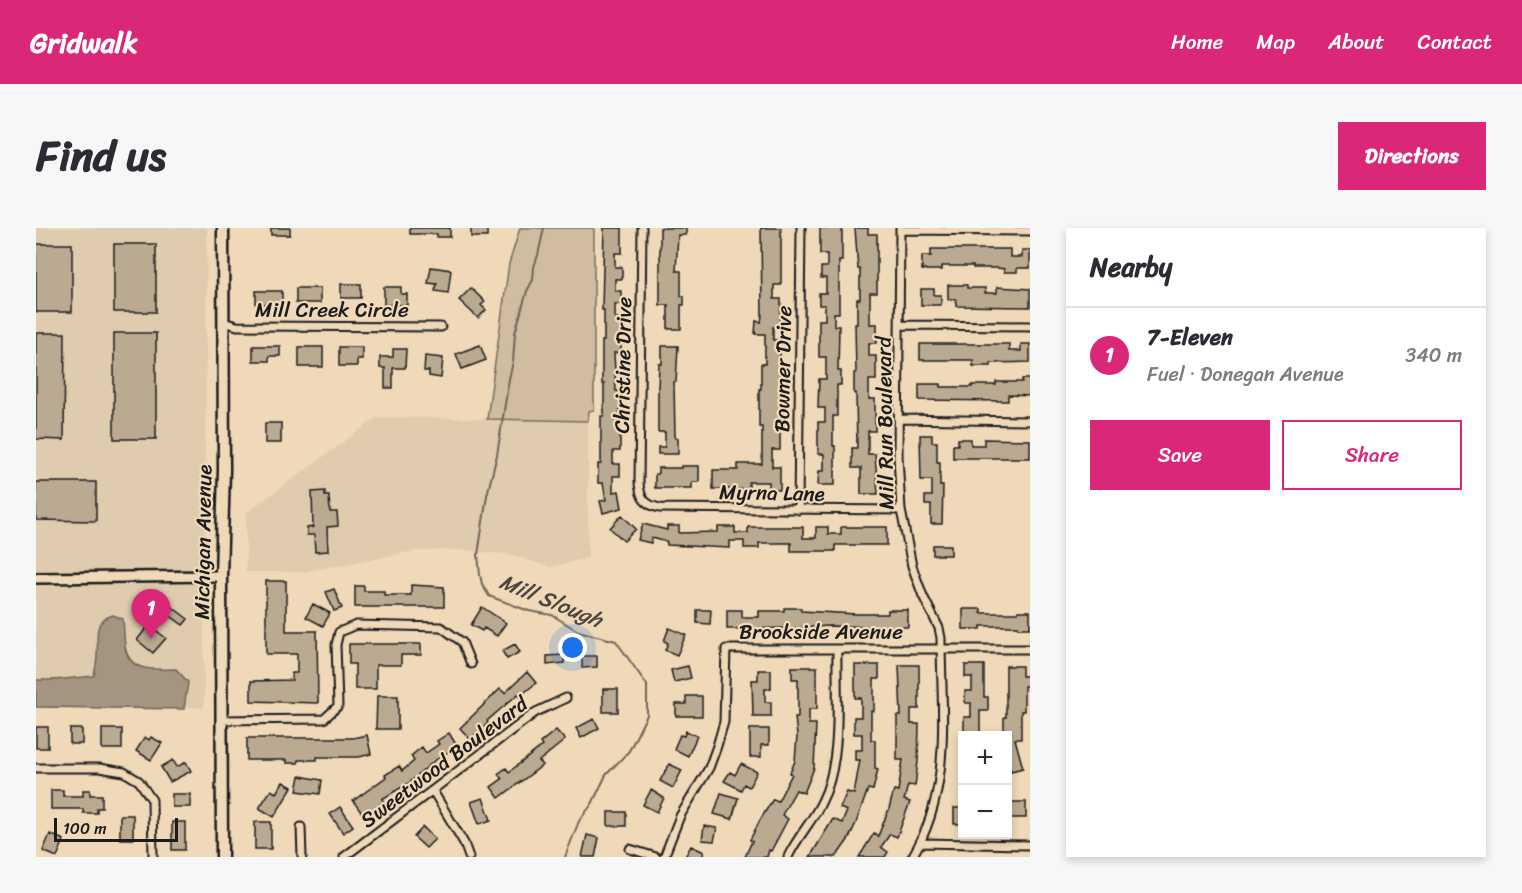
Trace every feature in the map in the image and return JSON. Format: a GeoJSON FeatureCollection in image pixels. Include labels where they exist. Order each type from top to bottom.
{"type":"FeatureCollection","features":[{"type":"Feature","properties":{"kind":"main road","name":"Michigan Avenue"},"geometry":{"type":"LineString","coordinates":[[222,857],[223,228]]}},
{"type":"Feature","properties":{"kind":"street","name":"Christine Drive"},"geometry":{"type":"LineString","coordinates":[[642,228],[639,492],[644,501]]}},
{"type":"Feature","properties":{"kind":"street","name":"Bowmer Drive"},"geometry":{"type":"LineString","coordinates":[[798,510],[801,228]]}},
{"type":"Feature","properties":{"kind":"street"},"geometry":{"type":"LineString","coordinates":[[900,229],[1030,231]]}},
{"type":"Feature","properties":{"kind":"street","name":"Mill Run Boulevard"},"geometry":{"type":"LineString","coordinates":[[900,229],[898,456],[902,510],[912,566],[923,596],[939,628],[943,742],[937,800],[921,843],[912,857]]}},
{"type":"Feature","properties":{"kind":"street","name":"Mill Creek Circle"},"geometry":{"type":"LineString","coordinates":[[224,322],[237,326],[441,327]]}},
{"type":"Feature","properties":{"kind":"street"},"geometry":{"type":"LineString","coordinates":[[900,325],[1030,326]]}},
{"type":"Feature","properties":{"kind":"street"},"geometry":{"type":"LineString","coordinates":[[898,418],[1030,421]]}},
{"type":"Feature","properties":{"kind":"street","name":"Myrna Lane"},"geometry":{"type":"LineString","coordinates":[[644,501],[651,507],[660,508],[902,510]]}},
{"type":"Feature","properties":{"kind":"street"},"geometry":{"type":"LineString","coordinates":[[36,578],[221,576]]}},
{"type":"Feature","properties":{"kind":"street"},"geometry":{"type":"LineString","coordinates":[[221,720],[324,719],[338,706],[336,645],[339,632],[356,625],[441,627],[462,642],[471,664]]}},
{"type":"Feature","properties":{"kind":"street","name":"Brookside Avenue"},"geometry":{"type":"LineString","coordinates":[[664,857],[680,816],[709,768],[717,746],[724,722],[726,649],[1030,649]]}},
{"type":"Feature","properties":{"kind":"street"},"geometry":{"type":"LineString","coordinates":[[788,857],[822,801],[831,778],[835,756],[837,649]]}},
{"type":"Feature","properties":{"kind":"street","name":"Sweetwood Boulevard"},"geometry":{"type":"LineString","coordinates":[[344,857],[536,712],[566,698]]}},
{"type":"Feature","properties":{"kind":"street"},"geometry":{"type":"LineString","coordinates":[[36,768],[99,768],[123,772],[139,781],[153,800],[153,857]]}},
{"type":"Feature","properties":{"kind":"street"},"geometry":{"type":"LineString","coordinates":[[433,791],[470,857]]}},
{"type":"Feature","properties":{"kind":"street"},"geometry":{"type":"LineString","coordinates":[[301,827],[302,857]]}},
{"type":"Feature","properties":{"kind":"street"},"geometry":{"type":"LineString","coordinates":[[921,843],[1029,845]]}},
{"type":"Feature","properties":{"kind":"street"},"geometry":{"type":"LineString","coordinates":[[630,849],[656,857]]}},
{"type":"Feature","properties":{"kind":"shaded area"},"geometry":{"type":"Polygon","coordinates":[[[36,228],[207,228],[204,571],[36,573],[36,228]]]}},
{"type":"Feature","properties":{"kind":"shaded area"},"geometry":{"type":"Polygon","coordinates":[[[520,228],[594,228],[594,410],[589,411],[588,421],[487,419],[509,264],[520,228]]]}},
{"type":"Feature","properties":{"kind":"shaded area"},"geometry":{"type":"Polygon","coordinates":[[[378,417],[588,421],[588,558],[550,567],[513,555],[461,550],[414,551],[303,572],[246,572],[246,513],[378,417]]]}},
{"type":"Feature","properties":{"kind":"shaded area"},"geometry":{"type":"Polygon","coordinates":[[[204,581],[204,708],[185,707],[188,694],[176,669],[141,669],[131,663],[125,645],[125,630],[97,634],[94,676],[36,680],[36,583],[204,581]]]}},
{"type":"Feature","properties":{"kind":"shaded area"},"geometry":{"type":"Polygon","coordinates":[[[113,615],[123,619],[125,647],[132,662],[145,668],[176,669],[188,682],[184,709],[36,707],[36,680],[94,676],[97,661],[97,631],[106,618],[113,615]]]}},
{"type":"Feature","properties":{"kind":"building"},"geometry":{"type":"Polygon","coordinates":[[[271,228],[290,228],[290,235],[271,235],[271,228]]]}},
{"type":"Feature","properties":{"kind":"building"},"geometry":{"type":"Polygon","coordinates":[[[410,228],[450,228],[450,237],[437,237],[437,234],[410,234],[410,228]]]}},
{"type":"Feature","properties":{"kind":"building"},"geometry":{"type":"Polygon","coordinates":[[[471,228],[487,228],[487,237],[471,237],[471,228]]]}},
{"type":"Feature","properties":{"kind":"building"},"geometry":{"type":"Polygon","coordinates":[[[604,228],[622,228],[622,253],[615,253],[615,267],[622,267],[622,279],[615,279],[615,291],[621,291],[621,304],[615,304],[615,318],[620,318],[621,353],[614,353],[616,391],[620,391],[620,451],[613,451],[613,464],[620,464],[620,476],[613,476],[613,492],[619,491],[622,508],[603,513],[600,501],[606,500],[603,483],[598,483],[598,464],[601,464],[601,416],[604,416],[602,341],[604,341],[604,310],[602,310],[604,228]]]}},
{"type":"Feature","properties":{"kind":"building"},"geometry":{"type":"Polygon","coordinates":[[[660,228],[686,228],[686,235],[678,235],[676,271],[681,271],[681,296],[684,296],[684,305],[681,305],[681,329],[668,329],[668,305],[660,305],[660,228]]]}},
{"type":"Feature","properties":{"kind":"building"},"geometry":{"type":"Polygon","coordinates":[[[761,228],[781,228],[781,285],[774,285],[774,299],[781,299],[780,327],[773,327],[773,340],[780,340],[780,450],[772,450],[772,467],[780,467],[780,490],[769,490],[769,482],[749,482],[749,489],[713,489],[713,470],[738,470],[738,464],[762,464],[759,389],[761,389],[761,364],[765,364],[765,334],[755,334],[756,321],[761,322],[762,315],[761,228]]]}},
{"type":"Feature","properties":{"kind":"building"},"geometry":{"type":"Polygon","coordinates":[[[820,228],[842,228],[842,261],[839,261],[839,313],[834,313],[834,326],[839,326],[838,371],[841,371],[841,385],[837,385],[837,416],[833,416],[835,485],[818,485],[819,471],[824,471],[824,454],[818,454],[818,422],[825,422],[825,408],[818,408],[819,379],[826,379],[826,357],[819,357],[819,320],[825,320],[825,305],[819,305],[819,293],[826,293],[826,278],[821,278],[821,267],[827,267],[827,254],[820,254],[820,228]]]}},
{"type":"Feature","properties":{"kind":"building"},"geometry":{"type":"Polygon","coordinates":[[[855,228],[868,228],[868,234],[877,234],[877,293],[870,293],[870,324],[877,324],[877,343],[869,343],[869,356],[876,356],[876,380],[869,380],[869,399],[875,399],[875,431],[868,431],[868,454],[875,454],[878,494],[861,494],[861,468],[852,468],[852,448],[857,448],[854,373],[856,373],[857,299],[860,299],[860,269],[858,269],[855,228]]]}},
{"type":"Feature","properties":{"kind":"building"},"geometry":{"type":"Polygon","coordinates":[[[36,244],[72,244],[72,312],[36,312],[36,244]]]}},
{"type":"Feature","properties":{"kind":"building"},"geometry":{"type":"Polygon","coordinates":[[[114,244],[156,244],[156,312],[114,312],[114,244]]]}},
{"type":"Feature","properties":{"kind":"building"},"geometry":{"type":"Polygon","coordinates":[[[931,249],[1010,249],[1010,257],[1022,257],[1022,250],[1030,250],[1030,268],[1017,268],[1017,272],[1004,272],[1004,269],[998,268],[973,268],[973,266],[942,266],[942,270],[922,270],[922,256],[931,256],[931,249]]]}},
{"type":"Feature","properties":{"kind":"building"},"geometry":{"type":"Polygon","coordinates":[[[431,267],[451,270],[448,293],[435,291],[437,284],[428,283],[431,267]]]}},
{"type":"Feature","properties":{"kind":"building"},"geometry":{"type":"Polygon","coordinates":[[[341,284],[361,284],[361,298],[341,298],[341,284]]]}},
{"type":"Feature","properties":{"kind":"building"},"geometry":{"type":"Polygon","coordinates":[[[948,285],[985,288],[985,293],[997,293],[997,287],[1030,289],[1030,307],[956,306],[956,299],[948,299],[948,285]]]}},
{"type":"Feature","properties":{"kind":"building"},"geometry":{"type":"Polygon","coordinates":[[[384,287],[401,287],[401,294],[407,294],[407,305],[384,305],[384,287]]]}},
{"type":"Feature","properties":{"kind":"building"},"geometry":{"type":"Polygon","coordinates":[[[296,288],[320,288],[320,303],[296,303],[296,288]]]}},
{"type":"Feature","properties":{"kind":"building"},"geometry":{"type":"Polygon","coordinates":[[[471,288],[485,302],[481,305],[486,310],[478,318],[459,300],[471,288]]]}},
{"type":"Feature","properties":{"kind":"building"},"geometry":{"type":"Polygon","coordinates":[[[921,289],[934,289],[934,295],[941,295],[941,305],[921,305],[921,289]]]}},
{"type":"Feature","properties":{"kind":"building"},"geometry":{"type":"Polygon","coordinates":[[[256,291],[282,291],[282,304],[256,304],[256,291]]]}},
{"type":"Feature","properties":{"kind":"building"},"geometry":{"type":"Polygon","coordinates":[[[36,333],[65,333],[64,440],[36,439],[36,333]]]}},
{"type":"Feature","properties":{"kind":"building"},"geometry":{"type":"Polygon","coordinates":[[[114,333],[156,333],[156,439],[114,439],[114,333]]]}},
{"type":"Feature","properties":{"kind":"building"},"geometry":{"type":"Polygon","coordinates":[[[920,344],[1009,344],[1009,351],[1021,351],[1021,344],[1030,344],[1030,362],[973,366],[973,360],[920,360],[920,344]]]}},
{"type":"Feature","properties":{"kind":"building"},"geometry":{"type":"Polygon","coordinates":[[[480,345],[486,360],[462,369],[456,354],[480,345]]]}},
{"type":"Feature","properties":{"kind":"building"},"geometry":{"type":"Polygon","coordinates":[[[253,346],[280,346],[280,356],[269,356],[269,361],[253,361],[253,346]]]}},
{"type":"Feature","properties":{"kind":"building"},"geometry":{"type":"Polygon","coordinates":[[[662,346],[678,346],[676,382],[674,382],[675,438],[678,438],[678,454],[658,454],[658,447],[665,447],[665,432],[658,432],[659,364],[662,364],[662,346]]]}},
{"type":"Feature","properties":{"kind":"building"},"geometry":{"type":"Polygon","coordinates":[[[299,347],[323,347],[323,367],[299,367],[299,347]]]}},
{"type":"Feature","properties":{"kind":"building"},"geometry":{"type":"Polygon","coordinates":[[[339,347],[362,347],[362,359],[357,359],[357,366],[339,366],[339,347]]]}},
{"type":"Feature","properties":{"kind":"building"},"geometry":{"type":"Polygon","coordinates":[[[393,349],[406,349],[405,368],[393,368],[393,388],[385,388],[385,368],[380,368],[380,357],[393,357],[393,349]]]}},
{"type":"Feature","properties":{"kind":"building"},"geometry":{"type":"Polygon","coordinates":[[[425,356],[443,358],[441,378],[429,376],[429,371],[424,371],[425,356]]]}},
{"type":"Feature","properties":{"kind":"building"},"geometry":{"type":"Polygon","coordinates":[[[1022,379],[1030,379],[1030,396],[1008,395],[1008,401],[919,400],[919,384],[972,387],[972,385],[996,385],[996,382],[1022,382],[1022,379]]]}},
{"type":"Feature","properties":{"kind":"building"},"geometry":{"type":"Polygon","coordinates":[[[265,423],[281,423],[281,443],[265,443],[265,423]]]}},
{"type":"Feature","properties":{"kind":"building"},"geometry":{"type":"Polygon","coordinates":[[[920,435],[932,435],[932,442],[937,442],[940,486],[943,486],[942,524],[931,524],[931,505],[925,505],[925,496],[932,496],[932,480],[921,480],[920,435]]]}},
{"type":"Feature","properties":{"kind":"building"},"geometry":{"type":"Polygon","coordinates":[[[958,439],[971,439],[971,445],[984,445],[984,439],[1030,440],[1030,458],[953,458],[953,445],[958,445],[958,439]]]}},
{"type":"Feature","properties":{"kind":"building"},"geometry":{"type":"Polygon","coordinates":[[[681,466],[699,466],[699,482],[692,482],[692,488],[655,488],[655,474],[658,474],[658,468],[681,468],[681,466]]]}},
{"type":"Feature","properties":{"kind":"building"},"geometry":{"type":"Polygon","coordinates":[[[36,482],[96,482],[96,521],[36,520],[36,482]]]}},
{"type":"Feature","properties":{"kind":"building"},"geometry":{"type":"Polygon","coordinates":[[[325,491],[325,496],[329,496],[330,512],[337,512],[338,526],[327,527],[328,551],[315,552],[314,535],[307,535],[307,528],[313,527],[312,492],[325,491]]]}},
{"type":"Feature","properties":{"kind":"building"},"geometry":{"type":"Polygon","coordinates":[[[622,515],[636,529],[624,541],[610,528],[622,515]]]}},
{"type":"Feature","properties":{"kind":"building"},"geometry":{"type":"Polygon","coordinates":[[[643,524],[667,530],[667,526],[679,526],[679,533],[718,532],[718,527],[735,527],[735,533],[748,533],[748,527],[803,527],[803,538],[816,538],[816,527],[828,527],[828,534],[841,534],[841,527],[887,527],[887,545],[835,545],[835,551],[791,551],[791,543],[759,543],[759,548],[744,548],[744,541],[730,541],[730,548],[667,545],[667,542],[652,538],[651,543],[638,540],[643,524]]]}},
{"type":"Feature","properties":{"kind":"building"},"geometry":{"type":"Polygon","coordinates":[[[933,545],[951,545],[951,555],[933,555],[933,545]]]}},
{"type":"Feature","properties":{"kind":"building"},"geometry":{"type":"Polygon","coordinates":[[[266,581],[286,581],[286,631],[317,631],[318,703],[251,701],[251,681],[292,680],[292,673],[297,673],[297,654],[266,654],[266,581]]]}},
{"type":"Feature","properties":{"kind":"building"},"geometry":{"type":"Polygon","coordinates":[[[411,585],[444,587],[444,607],[355,607],[355,586],[364,586],[364,591],[384,591],[384,595],[411,595],[411,585]]]}},
{"type":"Feature","properties":{"kind":"building"},"geometry":{"type":"Polygon","coordinates":[[[334,589],[342,608],[334,611],[326,592],[334,589]]]}},
{"type":"Feature","properties":{"kind":"building"},"geometry":{"type":"Polygon","coordinates":[[[167,603],[188,619],[183,625],[162,610],[167,603]]]}},
{"type":"Feature","properties":{"kind":"building"},"geometry":{"type":"Polygon","coordinates":[[[313,604],[330,613],[323,626],[306,617],[313,604]]]}},
{"type":"Feature","properties":{"kind":"building"},"geometry":{"type":"Polygon","coordinates":[[[482,607],[506,623],[497,636],[484,628],[482,631],[471,625],[482,607]]]}},
{"type":"Feature","properties":{"kind":"building"},"geometry":{"type":"Polygon","coordinates":[[[784,608],[856,614],[888,614],[888,610],[908,610],[908,627],[828,626],[727,629],[727,610],[742,610],[742,617],[759,617],[759,611],[784,611],[784,608]]]}},
{"type":"Feature","properties":{"kind":"building"},"geometry":{"type":"Polygon","coordinates":[[[963,609],[981,609],[981,613],[1030,611],[1030,628],[981,626],[981,629],[963,629],[963,609]]]}},
{"type":"Feature","properties":{"kind":"building"},"geometry":{"type":"Polygon","coordinates":[[[697,610],[711,610],[710,624],[697,623],[697,610]]]}},
{"type":"Feature","properties":{"kind":"building"},"geometry":{"type":"Polygon","coordinates":[[[149,625],[166,638],[153,653],[137,640],[149,625]]]}},
{"type":"Feature","properties":{"kind":"building"},"geometry":{"type":"Polygon","coordinates":[[[669,628],[686,635],[677,655],[665,650],[668,643],[664,641],[669,628]]]}},
{"type":"Feature","properties":{"kind":"building"},"geometry":{"type":"Polygon","coordinates":[[[349,644],[421,644],[421,655],[401,655],[401,665],[376,665],[376,689],[355,689],[355,664],[349,664],[349,644]]]}},
{"type":"Feature","properties":{"kind":"building"},"geometry":{"type":"Polygon","coordinates":[[[515,644],[520,652],[507,659],[502,651],[515,644]]]}},
{"type":"Feature","properties":{"kind":"building"},"geometry":{"type":"Polygon","coordinates":[[[564,655],[564,663],[547,665],[547,656],[564,655]]]}},
{"type":"Feature","properties":{"kind":"building"},"geometry":{"type":"Polygon","coordinates":[[[582,656],[597,656],[597,667],[582,668],[582,656]]]}},
{"type":"Feature","properties":{"kind":"building"},"geometry":{"type":"Polygon","coordinates":[[[855,665],[879,665],[879,679],[874,679],[874,711],[871,711],[871,740],[875,740],[875,768],[878,769],[873,790],[868,789],[848,840],[836,857],[810,857],[833,819],[842,823],[847,811],[840,808],[847,792],[854,794],[860,760],[855,760],[855,750],[862,750],[862,734],[854,734],[854,717],[861,717],[861,698],[855,698],[855,665]]]}},
{"type":"Feature","properties":{"kind":"building"},"geometry":{"type":"Polygon","coordinates":[[[899,665],[919,665],[919,709],[911,709],[911,724],[919,724],[915,786],[908,785],[904,800],[910,802],[897,837],[890,834],[881,847],[888,852],[885,857],[859,857],[874,833],[878,836],[894,790],[898,791],[903,760],[897,760],[897,716],[901,716],[899,665]]]}},
{"type":"Feature","properties":{"kind":"building"},"geometry":{"type":"Polygon","coordinates":[[[965,665],[984,665],[984,697],[988,697],[988,711],[980,711],[980,731],[964,731],[964,717],[971,717],[971,703],[965,703],[965,691],[972,691],[972,677],[965,677],[965,665]]]}},
{"type":"Feature","properties":{"kind":"building"},"geometry":{"type":"Polygon","coordinates":[[[688,666],[691,678],[674,682],[671,670],[688,666]]]}},
{"type":"Feature","properties":{"kind":"building"},"geometry":{"type":"Polygon","coordinates":[[[1006,666],[1022,666],[1022,676],[1030,676],[1030,686],[1024,686],[1021,739],[1015,739],[1023,768],[1012,771],[1012,731],[1004,731],[1004,717],[1006,717],[1006,666]]]}},
{"type":"Feature","properties":{"kind":"building"},"geometry":{"type":"Polygon","coordinates":[[[792,667],[817,667],[817,709],[809,709],[809,724],[816,724],[814,768],[804,793],[796,790],[782,815],[788,819],[767,857],[745,857],[760,820],[773,799],[778,801],[792,774],[790,773],[795,761],[797,736],[795,717],[798,717],[798,679],[792,679],[792,667]]]}},
{"type":"Feature","properties":{"kind":"building"},"geometry":{"type":"Polygon","coordinates":[[[758,670],[771,670],[771,689],[765,689],[765,702],[771,702],[771,716],[753,716],[752,680],[758,680],[758,670]]]}},
{"type":"Feature","properties":{"kind":"building"},"geometry":{"type":"Polygon","coordinates":[[[527,672],[536,683],[520,696],[518,694],[470,739],[460,728],[500,689],[505,693],[527,672]]]}},
{"type":"Feature","properties":{"kind":"building"},"geometry":{"type":"Polygon","coordinates":[[[603,689],[618,689],[618,712],[603,712],[603,689]]]}},
{"type":"Feature","properties":{"kind":"building"},"geometry":{"type":"Polygon","coordinates":[[[377,696],[398,696],[398,729],[376,729],[377,696]]]}},
{"type":"Feature","properties":{"kind":"building"},"geometry":{"type":"Polygon","coordinates":[[[686,696],[702,696],[702,716],[676,716],[676,704],[686,704],[686,696]]]}},
{"type":"Feature","properties":{"kind":"building"},"geometry":{"type":"Polygon","coordinates":[[[594,719],[599,728],[581,738],[576,728],[594,719]]]}},
{"type":"Feature","properties":{"kind":"building"},"geometry":{"type":"Polygon","coordinates":[[[36,727],[48,727],[48,748],[36,748],[36,727]]]}},
{"type":"Feature","properties":{"kind":"building"},"geometry":{"type":"Polygon","coordinates":[[[70,729],[82,729],[82,744],[70,744],[70,729]]]}},
{"type":"Feature","properties":{"kind":"building"},"geometry":{"type":"Polygon","coordinates":[[[102,729],[122,729],[122,749],[102,749],[102,729]]]}},
{"type":"Feature","properties":{"kind":"building"},"geometry":{"type":"Polygon","coordinates":[[[750,729],[769,729],[769,745],[761,745],[761,757],[750,757],[750,729]]]}},
{"type":"Feature","properties":{"kind":"building"},"geometry":{"type":"Polygon","coordinates":[[[556,730],[565,740],[539,761],[543,765],[499,798],[491,787],[502,779],[498,774],[506,768],[509,772],[542,746],[540,743],[556,730]]]}},
{"type":"Feature","properties":{"kind":"building"},"geometry":{"type":"Polygon","coordinates":[[[686,731],[697,736],[688,756],[674,749],[680,735],[684,736],[686,731]]]}},
{"type":"Feature","properties":{"kind":"building"},"geometry":{"type":"Polygon","coordinates":[[[449,733],[457,746],[433,762],[409,783],[382,799],[384,802],[364,816],[353,801],[399,766],[402,771],[414,761],[411,756],[422,747],[426,753],[439,744],[437,741],[449,733]]]}},
{"type":"Feature","properties":{"kind":"building"},"geometry":{"type":"Polygon","coordinates":[[[367,735],[371,754],[359,757],[317,757],[317,760],[298,760],[298,763],[286,763],[286,760],[247,760],[247,738],[353,738],[367,735]]]}},
{"type":"Feature","properties":{"kind":"building"},"geometry":{"type":"Polygon","coordinates":[[[145,737],[149,740],[151,737],[162,743],[151,760],[136,751],[145,737]]]}},
{"type":"Feature","properties":{"kind":"building"},"geometry":{"type":"Polygon","coordinates":[[[173,760],[177,767],[186,762],[191,771],[170,782],[161,767],[173,760]]]}},
{"type":"Feature","properties":{"kind":"building"},"geometry":{"type":"Polygon","coordinates":[[[669,764],[682,770],[673,788],[660,781],[669,764]]]}},
{"type":"Feature","properties":{"kind":"building"},"geometry":{"type":"Polygon","coordinates":[[[741,764],[757,772],[749,787],[744,784],[741,790],[724,781],[730,772],[735,775],[741,764]]]}},
{"type":"Feature","properties":{"kind":"building"},"geometry":{"type":"Polygon","coordinates":[[[300,776],[322,780],[320,794],[297,791],[300,776]]]}},
{"type":"Feature","properties":{"kind":"building"},"geometry":{"type":"Polygon","coordinates":[[[283,782],[292,787],[274,817],[259,808],[271,790],[276,793],[283,782]]]}},
{"type":"Feature","properties":{"kind":"building"},"geometry":{"type":"Polygon","coordinates":[[[51,790],[63,790],[63,796],[83,796],[83,790],[90,790],[90,795],[102,795],[102,808],[97,808],[97,813],[83,813],[83,809],[51,809],[51,790]]]}},
{"type":"Feature","properties":{"kind":"building"},"geometry":{"type":"Polygon","coordinates":[[[651,790],[664,798],[657,812],[643,805],[651,790]]]}},
{"type":"Feature","properties":{"kind":"building"},"geometry":{"type":"Polygon","coordinates":[[[721,793],[738,798],[732,819],[714,814],[721,793]]]}},
{"type":"Feature","properties":{"kind":"building"},"geometry":{"type":"Polygon","coordinates":[[[172,794],[190,794],[190,807],[172,807],[172,794]]]}},
{"type":"Feature","properties":{"kind":"building"},"geometry":{"type":"Polygon","coordinates":[[[483,798],[491,820],[479,824],[471,802],[483,798]]]}},
{"type":"Feature","properties":{"kind":"building"},"geometry":{"type":"Polygon","coordinates":[[[1012,802],[1026,802],[1026,818],[1012,818],[1012,802]]]}},
{"type":"Feature","properties":{"kind":"building"},"geometry":{"type":"Polygon","coordinates":[[[340,807],[353,826],[343,833],[330,814],[340,807]]]}},
{"type":"Feature","properties":{"kind":"building"},"geometry":{"type":"Polygon","coordinates":[[[954,808],[958,808],[958,824],[954,824],[954,808]]]}},
{"type":"Feature","properties":{"kind":"building"},"geometry":{"type":"Polygon","coordinates":[[[608,812],[626,812],[626,826],[608,826],[608,812]]]}},
{"type":"Feature","properties":{"kind":"building"},"geometry":{"type":"Polygon","coordinates":[[[120,815],[133,815],[133,839],[120,839],[120,815]]]}},
{"type":"Feature","properties":{"kind":"building"},"geometry":{"type":"Polygon","coordinates":[[[172,822],[185,822],[185,850],[172,850],[172,822]]]}},
{"type":"Feature","properties":{"kind":"building"},"geometry":{"type":"Polygon","coordinates":[[[255,822],[271,822],[271,849],[255,849],[255,822]]]}},
{"type":"Feature","properties":{"kind":"building"},"geometry":{"type":"Polygon","coordinates":[[[704,826],[717,828],[714,841],[702,840],[704,826]]]}},
{"type":"Feature","properties":{"kind":"building"},"geometry":{"type":"Polygon","coordinates":[[[423,827],[435,839],[426,848],[414,837],[423,827]]]}},
{"type":"Feature","properties":{"kind":"building"},"geometry":{"type":"Polygon","coordinates":[[[50,834],[64,840],[57,857],[43,851],[50,834]]]}},
{"type":"Feature","properties":{"kind":"building"},"geometry":{"type":"Polygon","coordinates":[[[587,835],[599,838],[595,857],[582,857],[587,835]]]}},
{"type":"Feature","properties":{"kind":"building"},"geometry":{"type":"Polygon","coordinates":[[[691,846],[704,852],[702,857],[685,857],[691,846]]]}},
{"type":"Feature","properties":{"kind":"waterway","name":"Mill Slough"},"geometry":{"type":"LineString","coordinates":[[544,228],[533,280],[527,291],[515,333],[513,362],[497,455],[487,495],[478,555],[482,584],[489,596],[529,611],[552,615],[578,631],[616,641],[647,685],[647,715],[629,751],[606,775],[592,804],[579,821],[565,857]]}},
{"type":"Feature","properties":{"kind":"place","name":"7-Eleven"},"geometry":{"type":"Point","coordinates":[151,639]}}]}
